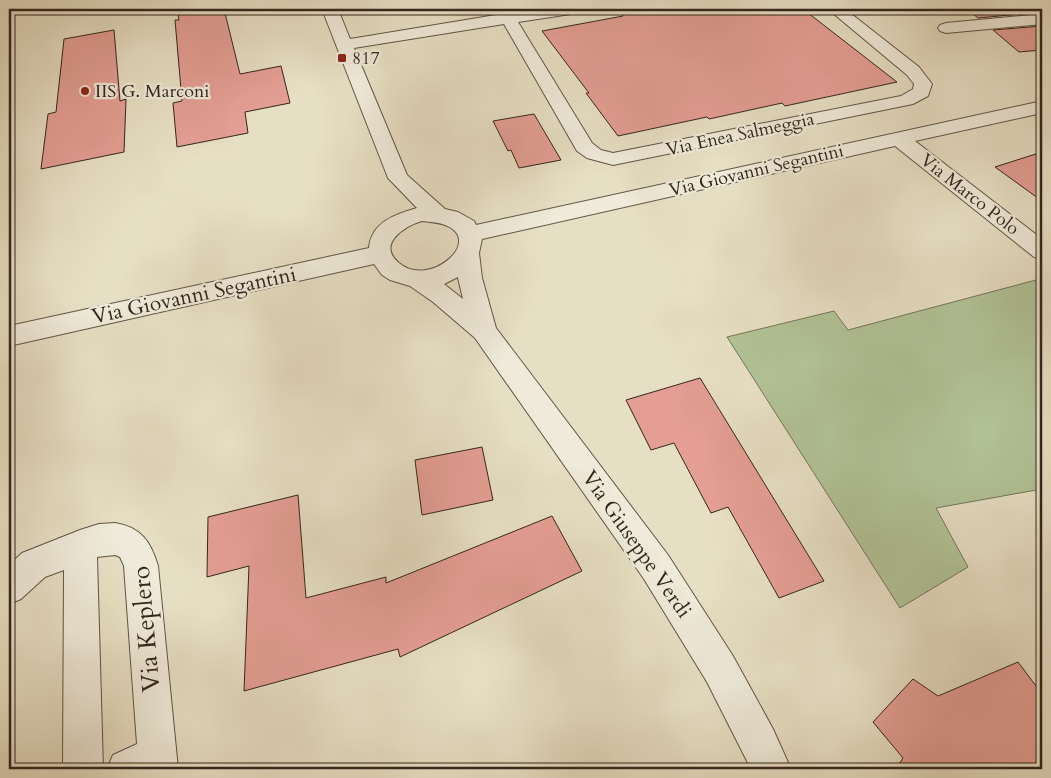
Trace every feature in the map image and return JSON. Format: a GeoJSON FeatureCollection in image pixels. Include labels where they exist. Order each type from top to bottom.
{"type":"FeatureCollection","features":[{"type":"Feature","properties":{"kind":"street"},"geometry":{"type":"LineString","coordinates":[[330,9],[398,178],[437,214]]}},
{"type":"Feature","properties":{"kind":"street"},"geometry":{"type":"LineString","coordinates":[[343,44],[571,9]]}},
{"type":"Feature","properties":{"kind":"street","name":"Via Enea Salmeggia"},"geometry":{"type":"LineString","coordinates":[[508,18],[584,147],[594,154],[618,159],[906,100],[922,92],[923,84],[913,70],[836,9]]}},
{"type":"Feature","properties":{"kind":"street"},"geometry":{"type":"LineString","coordinates":[[946,28],[1042,19]]}},
{"type":"Feature","properties":{"kind":"street","name":"Via Giovanni Segantini"},"geometry":{"type":"LineString","coordinates":[[469,245],[898,138],[1042,107]]}},
{"type":"Feature","properties":{"kind":"street","name":"Via Marco Polo"},"geometry":{"type":"LineString","coordinates":[[898,138],[1042,251]]}},
{"type":"Feature","properties":{"kind":"street"},"geometry":{"type":"LineString","coordinates":[[394,224],[398,210],[398,178]]}},
{"type":"Feature","properties":{"kind":"street"},"geometry":{"type":"LineString","coordinates":[[422,214],[437,214],[463,224],[469,245],[460,265],[449,273],[434,278],[418,279],[397,273],[383,262],[380,254],[380,243],[385,233],[394,224],[422,214]]}},
{"type":"Feature","properties":{"kind":"street","name":"Via Giuseppe Verdi"},"geometry":{"type":"LineString","coordinates":[[469,245],[470,278],[484,332]]}},
{"type":"Feature","properties":{"kind":"street","name":"Via Giovanni Segantini"},"geometry":{"type":"LineString","coordinates":[[9,336],[380,254]]}},
{"type":"Feature","properties":{"kind":"street","name":"Via Giuseppe Verdi"},"geometry":{"type":"LineString","coordinates":[[418,279],[442,295],[484,332],[670,588],[720,669],[771,769]]}},
{"type":"Feature","properties":{"kind":"street","name":"Via Keplero"},"geometry":{"type":"LineString","coordinates":[[9,587],[34,565],[80,546],[99,540],[117,539],[132,545],[139,556],[147,764]]}},
{"type":"Feature","properties":{"kind":"street"},"geometry":{"type":"LineString","coordinates":[[80,546],[84,769]]}},
{"type":"Feature","properties":{"kind":"green space"},"geometry":{"type":"Polygon","coordinates":[[[1036,280],[1042,285],[1042,489],[936,508],[968,567],[900,608],[727,337],[834,311],[848,330],[1036,280]]]}},
{"type":"Feature","properties":{"kind":"building"},"geometry":{"type":"Polygon","coordinates":[[[177,9],[224,9],[240,74],[281,66],[290,103],[245,112],[248,133],[177,147],[173,103],[182,101],[175,20],[179,20],[177,9]]]}},
{"type":"Feature","properties":{"kind":"building"},"geometry":{"type":"Polygon","coordinates":[[[649,9],[803,9],[897,82],[785,106],[782,103],[618,136],[586,93],[589,93],[542,31],[623,16],[621,14],[649,9]]]}},
{"type":"Feature","properties":{"kind":"building"},"geometry":{"type":"Polygon","coordinates":[[[967,9],[1042,9],[1042,12],[978,18],[967,9]]]}},
{"type":"Feature","properties":{"kind":"building"},"geometry":{"type":"Polygon","coordinates":[[[1042,26],[1042,50],[1019,52],[993,30],[1042,26]]]}},
{"type":"Feature","properties":{"kind":"building"},"geometry":{"type":"Polygon","coordinates":[[[114,30],[120,101],[126,99],[124,152],[41,169],[48,114],[56,112],[64,39],[114,30]]]}},
{"type":"Feature","properties":{"kind":"building"},"geometry":{"type":"Polygon","coordinates":[[[534,114],[561,160],[519,168],[511,150],[508,151],[493,121],[534,114]]]}},
{"type":"Feature","properties":{"kind":"building"},"geometry":{"type":"Polygon","coordinates":[[[1042,152],[1042,201],[995,167],[1042,152]]]}},
{"type":"Feature","properties":{"kind":"building"},"geometry":{"type":"Polygon","coordinates":[[[700,378],[824,581],[779,598],[728,507],[711,513],[674,443],[651,450],[626,400],[700,378]]]}},
{"type":"Feature","properties":{"kind":"building"},"geometry":{"type":"Polygon","coordinates":[[[482,447],[493,500],[422,515],[415,460],[482,447]]]}},
{"type":"Feature","properties":{"kind":"building"},"geometry":{"type":"Polygon","coordinates":[[[298,495],[306,598],[386,577],[386,583],[552,516],[582,571],[400,657],[398,649],[244,691],[249,566],[207,577],[208,517],[298,495]]]}},
{"type":"Feature","properties":{"kind":"building"},"geometry":{"type":"Polygon","coordinates":[[[1018,662],[1042,694],[1042,769],[896,769],[903,758],[873,722],[913,679],[938,696],[1018,662]]]}},
{"type":"Feature","properties":{"kind":"place","name":"817"},"geometry":{"type":"Point","coordinates":[342,58]}},
{"type":"Feature","properties":{"kind":"place","name":"IIS G. Marconi"},"geometry":{"type":"Point","coordinates":[85,91]}}]}
